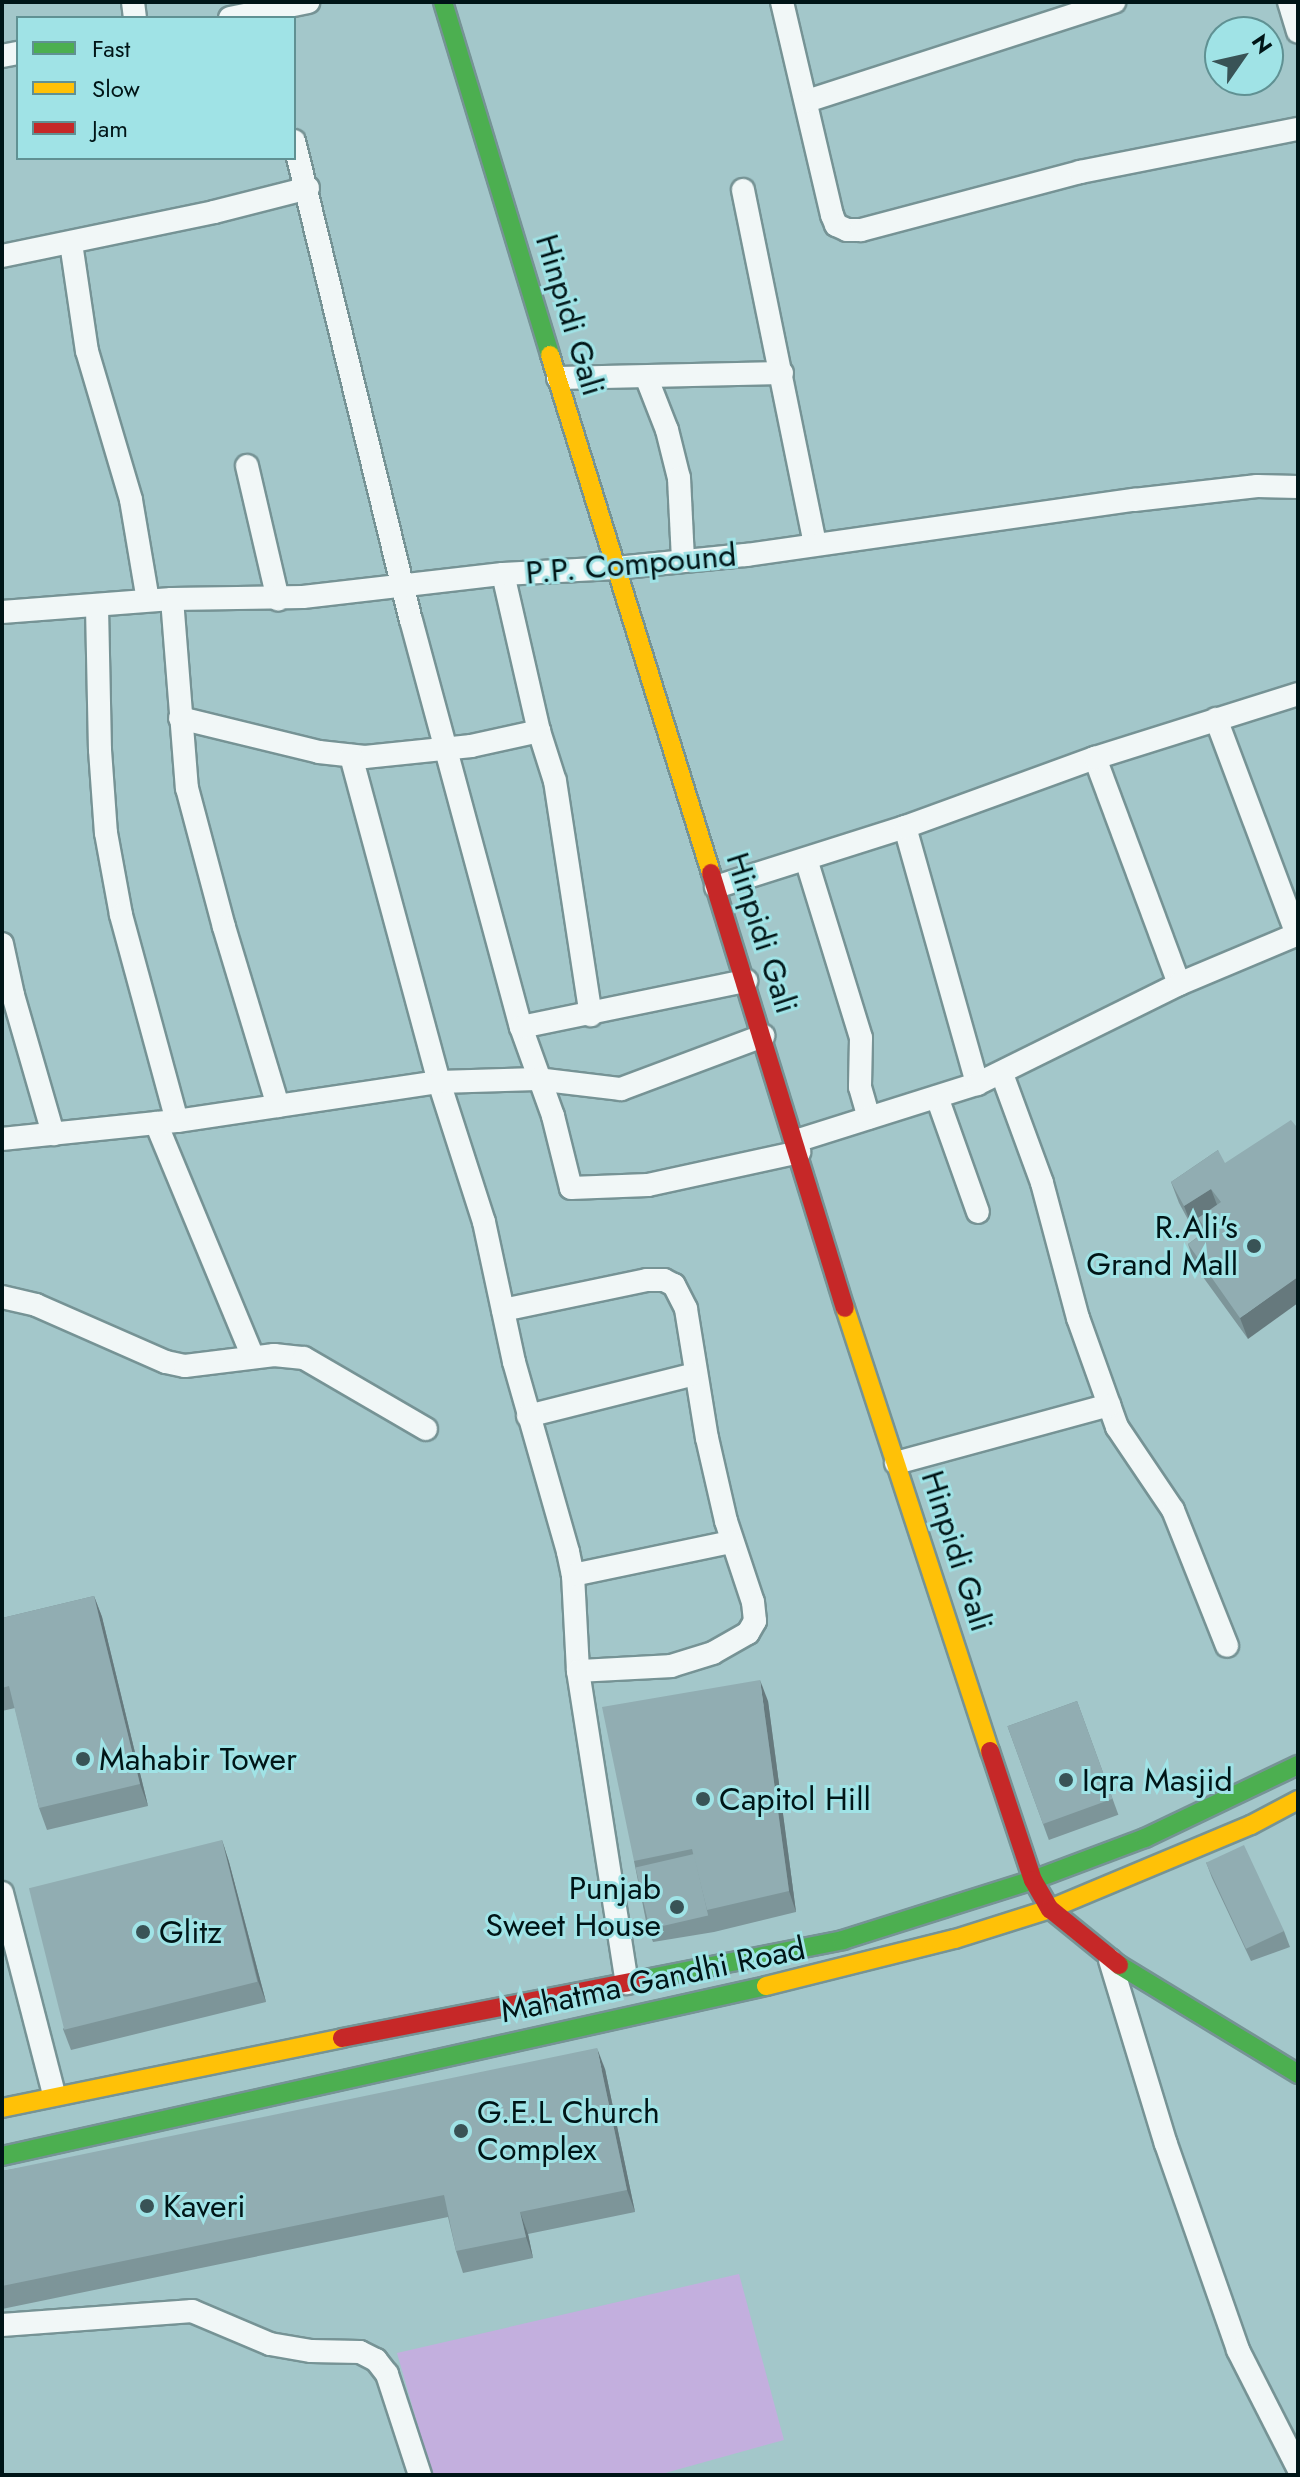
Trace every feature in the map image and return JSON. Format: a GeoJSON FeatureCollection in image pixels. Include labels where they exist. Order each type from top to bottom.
{"type":"FeatureCollection","features":[{"type":"Feature","properties":{"kind":"main road","name":"Hinpidi Gali"},"geometry":{"type":"LineString","coordinates":[[443,2],[615,568],[763,1036],[825,1248],[1033,1880],[1050,1909],[1110,1960],[1298,2074]]}},
{"type":"Feature","properties":{"kind":"main road","name":"Mahatma Gandhi Road"},"geometry":{"type":"LineString","coordinates":[[2,2108],[54,2094],[843,1940],[1033,1880],[1145,1838],[1298,1765]]}},
{"type":"Feature","properties":{"kind":"main road","name":"Mahatma Gandhi Road"},"geometry":{"type":"LineString","coordinates":[[2,2156],[839,1970],[1050,1909],[1251,1825],[1298,1800]]}},
{"type":"Feature","properties":{"kind":"street"},"geometry":{"type":"LineString","coordinates":[[258,15],[308,2]]}},
{"type":"Feature","properties":{"kind":"street"},"geometry":{"type":"LineString","coordinates":[[782,2],[832,215],[836,225],[847,230],[861,230],[1080,172],[1298,129]]}},
{"type":"Feature","properties":{"kind":"street"},"geometry":{"type":"LineString","coordinates":[[807,101],[1114,2]]}},
{"type":"Feature","properties":{"kind":"street"},"geometry":{"type":"LineString","coordinates":[[1289,2],[1298,32]]}},
{"type":"Feature","properties":{"kind":"street"},"geometry":{"type":"LineString","coordinates":[[296,148],[401,584],[521,1027],[537,1079],[553,1116],[571,1188],[648,1185],[797,1147],[869,1118],[1002,1074],[1179,984],[1298,934],[1216,719]]}},
{"type":"Feature","properties":{"kind":"street"},"geometry":{"type":"LineString","coordinates":[[2,256],[308,188]]}},
{"type":"Feature","properties":{"kind":"street"},"geometry":{"type":"LineString","coordinates":[[743,190],[815,544]]}},
{"type":"Feature","properties":{"kind":"street"},"geometry":{"type":"LineString","coordinates":[[71,243],[87,351],[131,500],[148,600]]}},
{"type":"Feature","properties":{"kind":"street"},"geometry":{"type":"LineString","coordinates":[[558,378],[647,379],[782,373]]}},
{"type":"Feature","properties":{"kind":"street"},"geometry":{"type":"LineString","coordinates":[[647,379],[667,430],[679,478],[683,561]]}},
{"type":"Feature","properties":{"kind":"street"},"geometry":{"type":"LineString","coordinates":[[247,466],[278,599]]}},
{"type":"Feature","properties":{"kind":"street","name":"P.P. Compound"},"geometry":{"type":"LineString","coordinates":[[2,612],[97,607],[148,600],[278,599],[503,574],[615,568],[1257,486],[1298,487]]}},
{"type":"Feature","properties":{"kind":"street"},"geometry":{"type":"LineString","coordinates":[[503,574],[539,731],[555,781],[591,1015]]}},
{"type":"Feature","properties":{"kind":"street"},"geometry":{"type":"LineString","coordinates":[[172,599],[183,761],[196,826],[278,1106]]}},
{"type":"Feature","properties":{"kind":"street"},"geometry":{"type":"LineString","coordinates":[[97,607],[100,750],[106,833],[121,915],[166,1122],[253,1357]]}},
{"type":"Feature","properties":{"kind":"street"},"geometry":{"type":"LineString","coordinates":[[716,887],[905,827],[1095,758],[1298,694]]}},
{"type":"Feature","properties":{"kind":"street"},"geometry":{"type":"LineString","coordinates":[[180,718],[319,752],[351,756],[446,749],[539,731]]}},
{"type":"Feature","properties":{"kind":"street"},"geometry":{"type":"LineString","coordinates":[[351,756],[439,1082],[476,1194],[528,1416],[573,1575],[578,1671],[627,1983]]}},
{"type":"Feature","properties":{"kind":"street"},"geometry":{"type":"LineString","coordinates":[[1095,758],[1179,984]]}},
{"type":"Feature","properties":{"kind":"street"},"geometry":{"type":"LineString","coordinates":[[905,827],[977,1084]]}},
{"type":"Feature","properties":{"kind":"street"},"geometry":{"type":"LineString","coordinates":[[806,859],[861,1038],[860,1087],[869,1118]]}},
{"type":"Feature","properties":{"kind":"street"},"geometry":{"type":"LineString","coordinates":[[2,944],[13,995],[53,1134]]}},
{"type":"Feature","properties":{"kind":"street"},"geometry":{"type":"LineString","coordinates":[[521,1027],[746,981]]}},
{"type":"Feature","properties":{"kind":"street"},"geometry":{"type":"LineString","coordinates":[[2,1139],[166,1122],[439,1082],[537,1079],[621,1089],[763,1036]]}},
{"type":"Feature","properties":{"kind":"street"},"geometry":{"type":"LineString","coordinates":[[1002,1074],[1042,1183],[1078,1318],[1109,1405],[1125,1442],[1173,1510],[1227,1646]]}},
{"type":"Feature","properties":{"kind":"street"},"geometry":{"type":"LineString","coordinates":[[937,1097],[978,1212]]}},
{"type":"Feature","properties":{"kind":"street"},"geometry":{"type":"LineString","coordinates":[[503,1310],[664,1280],[681,1295],[731,1542],[753,1602],[755,1621],[748,1633],[713,1653],[671,1666],[578,1671]]}},
{"type":"Feature","properties":{"kind":"street"},"geometry":{"type":"LineString","coordinates":[[2,1297],[36,1305],[166,1362],[185,1366],[253,1357],[304,1358],[426,1429]]}},
{"type":"Feature","properties":{"kind":"street"},"geometry":{"type":"LineString","coordinates":[[528,1416],[695,1374]]}},
{"type":"Feature","properties":{"kind":"street"},"geometry":{"type":"LineString","coordinates":[[896,1463],[1045,1426],[1109,1405]]}},
{"type":"Feature","properties":{"kind":"street"},"geometry":{"type":"LineString","coordinates":[[573,1575],[731,1542]]}},
{"type":"Feature","properties":{"kind":"street"},"geometry":{"type":"LineString","coordinates":[[2,1893],[54,2094]]}},
{"type":"Feature","properties":{"kind":"street"},"geometry":{"type":"LineString","coordinates":[[1110,1960],[1166,2144],[1238,2350],[1298,2468]]}},
{"type":"Feature","properties":{"kind":"street"},"geometry":{"type":"LineString","coordinates":[[2,2325],[192,2311],[270,2344],[311,2351],[360,2352],[376,2360],[387,2374],[420,2475]]}},
{"type":"Feature","properties":{"kind":"shaded area"},"geometry":{"type":"Polygon","coordinates":[[[739,2274],[784,2440],[658,2475],[432,2475],[397,2353],[739,2274]]]}},
{"type":"Feature","properties":{"kind":"building","name":"R.Ali's Grand Mall"},"geometry":{"type":"Polygon","coordinates":[[[1291,1120],[1298,1125],[1298,1277],[1240,1318],[1188,1244],[1207,1231],[1198,1218],[1221,1202],[1211,1189],[1184,1206],[1171,1182],[1218,1150],[1225,1163],[1291,1120]]]}},
{"type":"Feature","properties":{"kind":"building","name":"Mahabir Tower"},"geometry":{"type":"Polygon","coordinates":[[[94,1596],[140,1784],[39,1808],[9,1686],[2,1688],[2,1618],[94,1596]]]}},
{"type":"Feature","properties":{"kind":"building","name":"Capitol Hill"},"geometry":{"type":"Polygon","coordinates":[[[760,1680],[789,1891],[707,1910],[692,1849],[634,1861],[602,1707],[760,1680]]]}},
{"type":"Feature","properties":{"kind":"building","name":"Iqra Masjid"},"geometry":{"type":"Polygon","coordinates":[[[1077,1701],[1113,1799],[1043,1824],[1007,1726],[1077,1701]]]}},
{"type":"Feature","properties":{"kind":"building"},"geometry":{"type":"Polygon","coordinates":[[[222,1840],[257,1982],[64,2030],[29,1888],[222,1840]]]}},
{"type":"Feature","properties":{"kind":"building"},"geometry":{"type":"Polygon","coordinates":[[[1244,1845],[1284,1931],[1246,1949],[1206,1863],[1244,1845]]]}},
{"type":"Feature","properties":{"kind":"building","name":"Punjab Sweet House"},"geometry":{"type":"Polygon","coordinates":[[[694,1854],[708,1915],[650,1929],[636,1867],[694,1854]]]}},
{"type":"Feature","properties":{"kind":"building","name":"G.E.L Church Complex"},"geometry":{"type":"Polygon","coordinates":[[[597,2048],[627,2190],[520,2212],[526,2237],[456,2251],[444,2195],[2,2286],[2,2171],[597,2048]]]}},
{"type":"Feature","properties":{"kind":"traffic: fast"},"geometry":{"type":"LineString","coordinates":[[443,2],[550,355]]}},
{"type":"Feature","properties":{"kind":"traffic: fast"},"geometry":{"type":"LineString","coordinates":[[640,1980],[843,1940],[1033,1880],[1145,1838],[1298,1765]]}},
{"type":"Feature","properties":{"kind":"traffic: fast"},"geometry":{"type":"LineString","coordinates":[[1119,1965],[1298,2074]]}},
{"type":"Feature","properties":{"kind":"traffic: fast"},"geometry":{"type":"LineString","coordinates":[[2,2156],[766,1986]]}},
{"type":"Feature","properties":{"kind":"traffic: slow"},"geometry":{"type":"LineString","coordinates":[[550,355],[711,873]]}},
{"type":"Feature","properties":{"kind":"traffic: slow"},"geometry":{"type":"LineString","coordinates":[[845,1308],[990,1751]]}},
{"type":"Feature","properties":{"kind":"traffic: slow"},"geometry":{"type":"LineString","coordinates":[[766,1986],[955,1939],[1050,1909],[1251,1825],[1298,1800]]}},
{"type":"Feature","properties":{"kind":"traffic: slow"},"geometry":{"type":"LineString","coordinates":[[2,2108],[342,2038]]}},
{"type":"Feature","properties":{"kind":"traffic: jam"},"geometry":{"type":"LineString","coordinates":[[711,873],[845,1308]]}},
{"type":"Feature","properties":{"kind":"traffic: jam"},"geometry":{"type":"LineString","coordinates":[[990,1751],[1033,1880],[1050,1909],[1119,1965]]}},
{"type":"Feature","properties":{"kind":"traffic: jam"},"geometry":{"type":"LineString","coordinates":[[342,2038],[640,1980]]}},
{"type":"Feature","properties":{"kind":"place","name":"R.Ali's Grand Mall"},"geometry":{"type":"Point","coordinates":[1254,1246]}},
{"type":"Feature","properties":{"kind":"place","name":"Mahabir Tower"},"geometry":{"type":"Point","coordinates":[83,1759]}},
{"type":"Feature","properties":{"kind":"place","name":"Iqra Masjid"},"geometry":{"type":"Point","coordinates":[1066,1780]}},
{"type":"Feature","properties":{"kind":"place","name":"Capitol Hill"},"geometry":{"type":"Point","coordinates":[703,1799]}},
{"type":"Feature","properties":{"kind":"place","name":"Punjab Sweet House"},"geometry":{"type":"Point","coordinates":[677,1907]}},
{"type":"Feature","properties":{"kind":"place","name":"Glitz"},"geometry":{"type":"Point","coordinates":[143,1932]}},
{"type":"Feature","properties":{"kind":"place","name":"G.E.L Church Complex"},"geometry":{"type":"Point","coordinates":[461,2131]}},
{"type":"Feature","properties":{"kind":"place","name":"Kaveri"},"geometry":{"type":"Point","coordinates":[147,2206]}}]}
